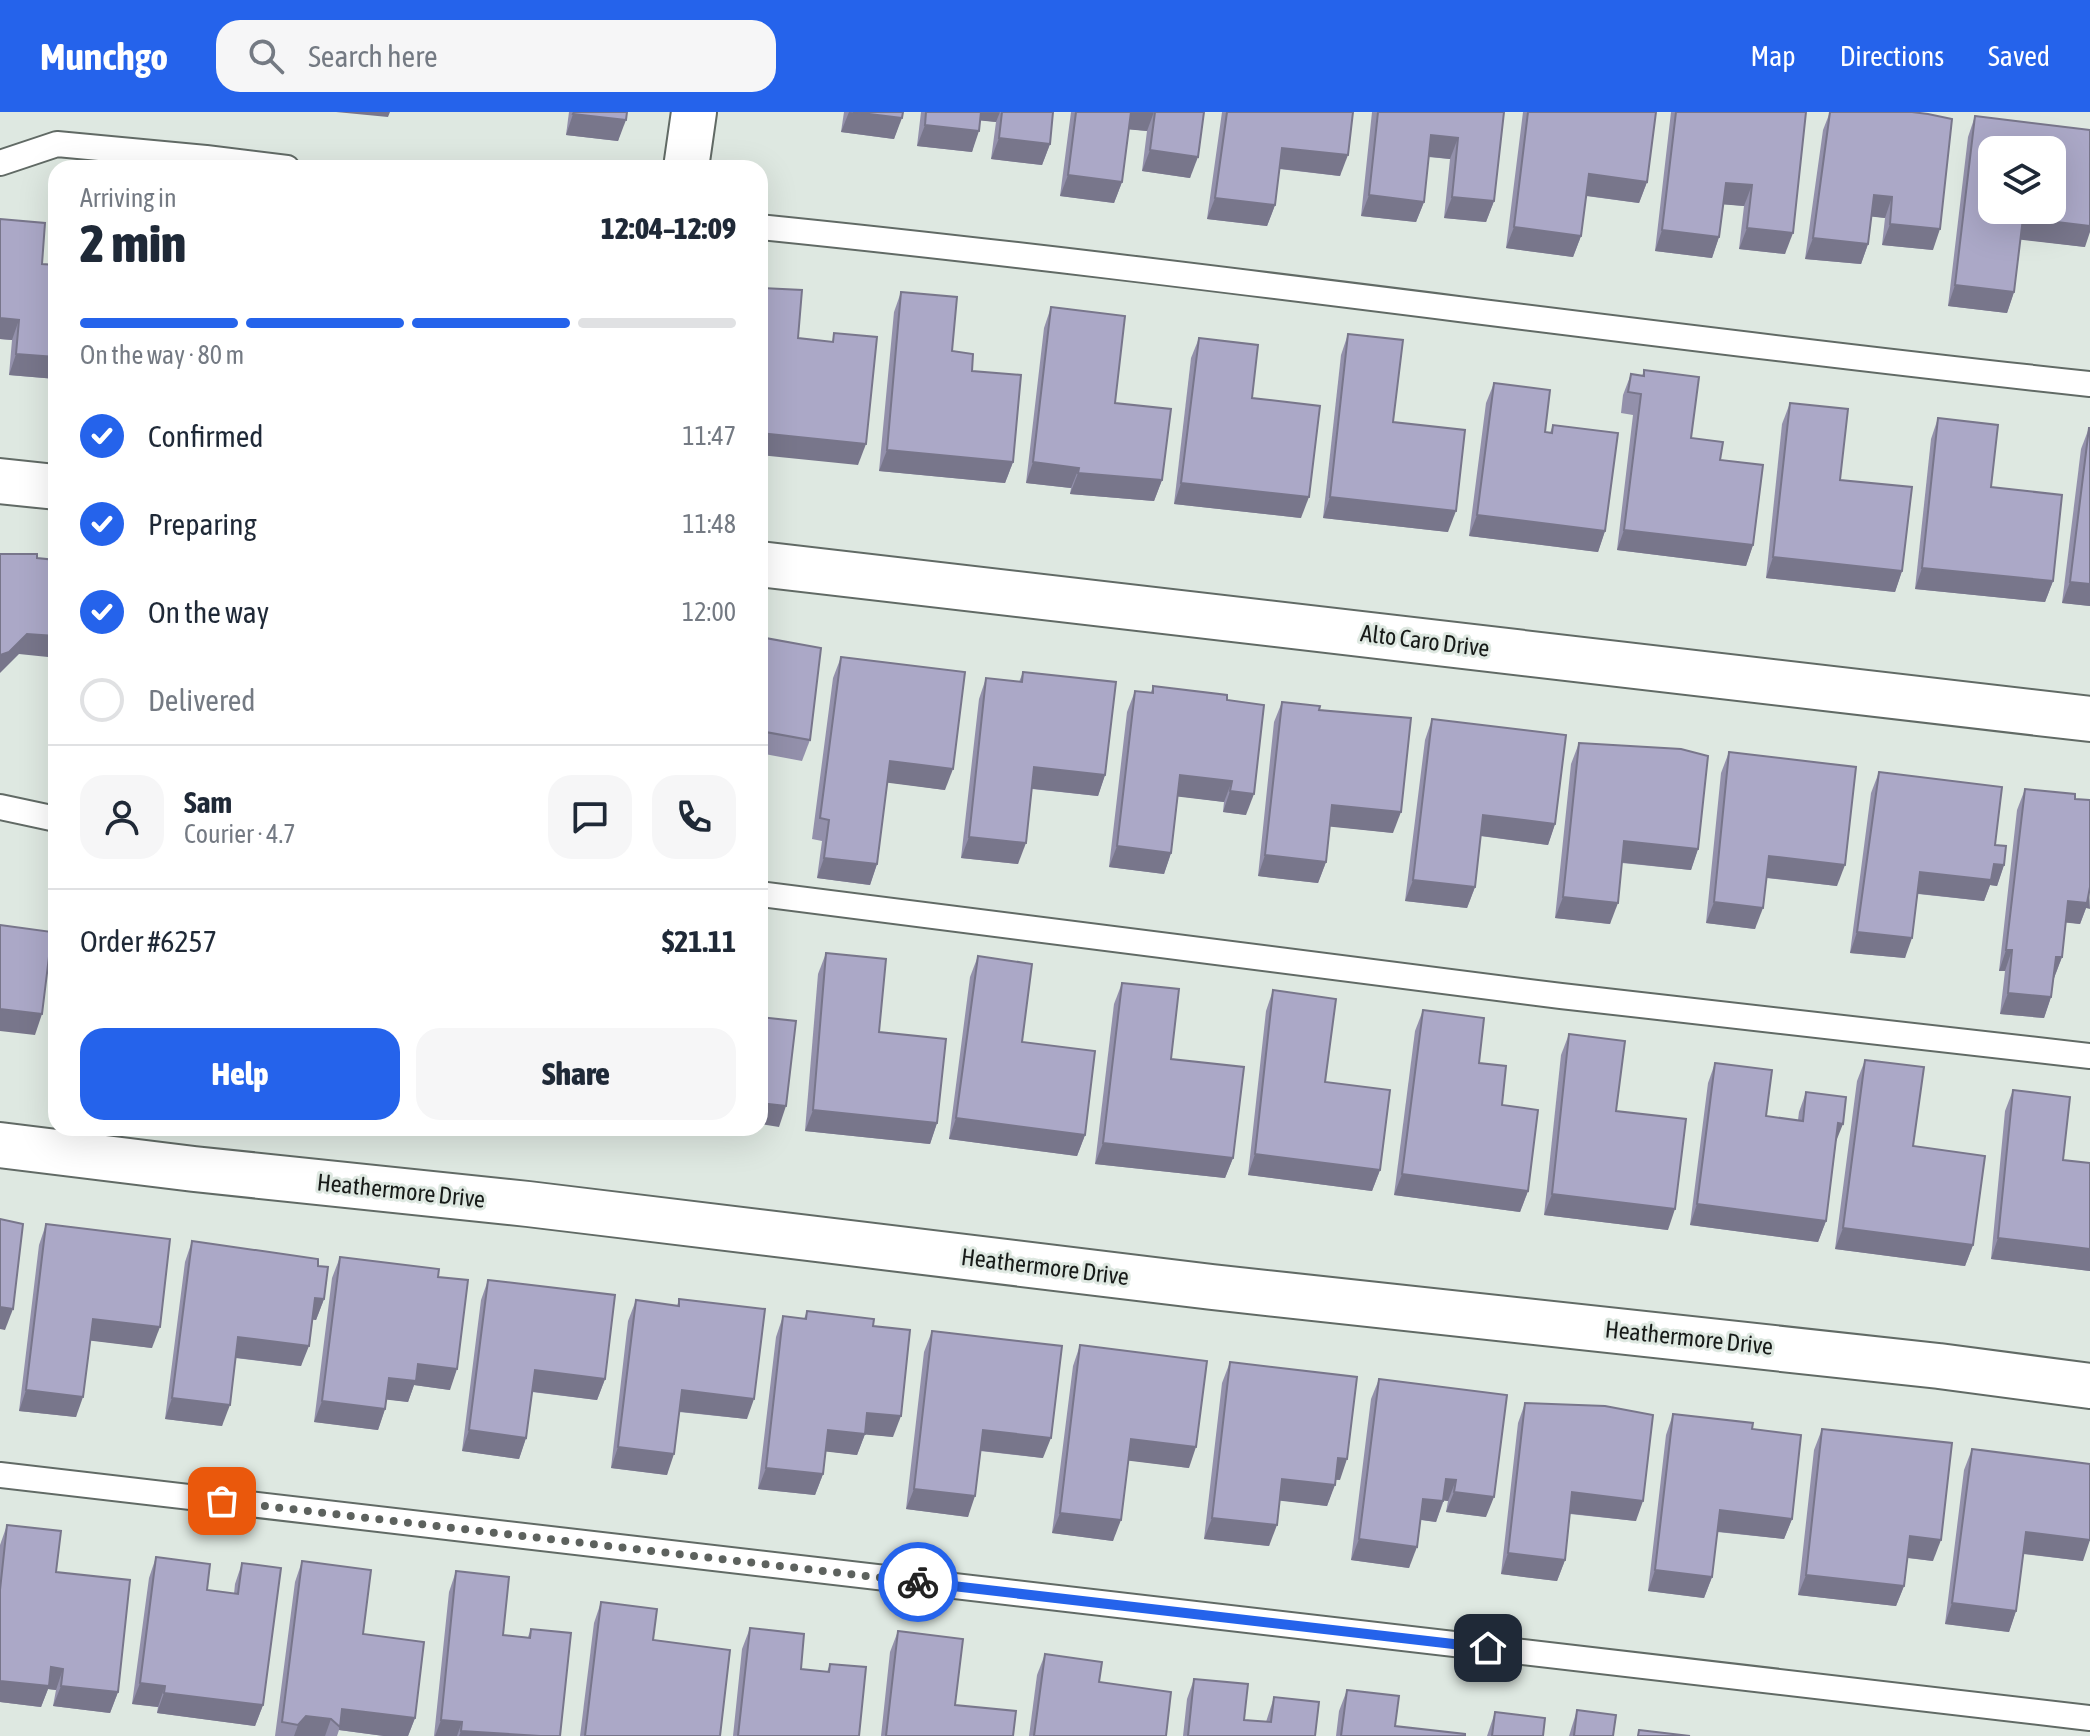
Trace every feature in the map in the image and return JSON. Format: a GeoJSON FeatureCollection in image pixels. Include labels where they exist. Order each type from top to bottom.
{"type":"FeatureCollection","features":[{"type":"Feature","properties":{"kind":"street"},"geometry":{"type":"LineString","coordinates":[[687,160],[694,112]]}},
{"type":"Feature","properties":{"kind":"street"},"geometry":{"type":"LineString","coordinates":[[0,481],[48,486]]}},
{"type":"Feature","properties":{"kind":"street","name":"Alto Caro Drive"},"geometry":{"type":"LineString","coordinates":[[768,565],[2090,719]]}},
{"type":"Feature","properties":{"kind":"street","name":"Heathermore Drive"},"geometry":{"type":"LineString","coordinates":[[0,1145],[543,1206],[1227,1289],[1939,1366],[2090,1386]]}},
{"type":"Feature","properties":{"kind":"lane"},"geometry":{"type":"LineString","coordinates":[[0,163],[57,144],[222,160]]}},
{"type":"Feature","properties":{"kind":"lane"},"geometry":{"type":"LineString","coordinates":[[768,228],[2090,384]]}},
{"type":"Feature","properties":{"kind":"lane"},"geometry":{"type":"LineString","coordinates":[[0,807],[48,817]]}},
{"type":"Feature","properties":{"kind":"lane"},"geometry":{"type":"LineString","coordinates":[[768,895],[1561,996],[2090,1056]]}},
{"type":"Feature","properties":{"kind":"lane"},"geometry":{"type":"LineString","coordinates":[[0,1475],[2090,1718]]}},
{"type":"Feature","properties":{"kind":"building"},"geometry":{"type":"Polygon","coordinates":[[[574,112],[627,112],[626,120],[574,112]]]}},
{"type":"Feature","properties":{"kind":"building"},"geometry":{"type":"Polygon","coordinates":[[[853,112],[903,112],[902,118],[853,112]]]}},
{"type":"Feature","properties":{"kind":"building"},"geometry":{"type":"Polygon","coordinates":[[[926,112],[981,112],[979,131],[925,125],[926,112]]]}},
{"type":"Feature","properties":{"kind":"building"},"geometry":{"type":"Polygon","coordinates":[[[1002,112],[1053,112],[1050,144],[999,138],[1002,112]]]}},
{"type":"Feature","properties":{"kind":"building"},"geometry":{"type":"Polygon","coordinates":[[[1076,112],[1131,112],[1122,182],[1068,175],[1076,112]]]}},
{"type":"Feature","properties":{"kind":"building"},"geometry":{"type":"Polygon","coordinates":[[[1155,112],[1204,112],[1198,157],[1150,150],[1155,112]]]}},
{"type":"Feature","properties":{"kind":"building"},"geometry":{"type":"Polygon","coordinates":[[[1227,112],[1353,112],[1348,155],[1282,148],[1275,205],[1215,198],[1227,112]]]}},
{"type":"Feature","properties":{"kind":"building"},"geometry":{"type":"Polygon","coordinates":[[[1378,112],[1504,112],[1494,201],[1452,197],[1458,138],[1431,135],[1424,202],[1369,195],[1378,112]]]}},
{"type":"Feature","properties":{"kind":"building"},"geometry":{"type":"Polygon","coordinates":[[[1528,112],[1656,112],[1647,182],[1589,174],[1581,236],[1514,227],[1528,112]]]}},
{"type":"Feature","properties":{"kind":"building"},"geometry":{"type":"Polygon","coordinates":[[[1676,112],[1806,112],[1793,233],[1747,228],[1752,185],[1726,183],[1719,237],[1662,230],[1676,112]]]}},
{"type":"Feature","properties":{"kind":"building"},"geometry":{"type":"Polygon","coordinates":[[[1830,112],[1912,112],[1952,119],[1940,229],[1890,224],[1892,197],[1874,195],[1868,244],[1813,238],[1830,112]]]}},
{"type":"Feature","properties":{"kind":"building"},"geometry":{"type":"Polygon","coordinates":[[[1975,116],[2090,130],[2090,226],[2066,223],[2066,136],[1978,136],[1978,224],[2022,224],[2014,292],[1955,285],[1975,116]]]}},
{"type":"Feature","properties":{"kind":"building"},"geometry":{"type":"Polygon","coordinates":[[[0,219],[45,223],[42,264],[48,264],[48,356],[16,354],[19,320],[0,318],[0,219]]]}},
{"type":"Feature","properties":{"kind":"building"},"geometry":{"type":"Polygon","coordinates":[[[768,288],[802,290],[798,338],[833,342],[834,333],[877,337],[866,444],[768,434],[768,288]]]}},
{"type":"Feature","properties":{"kind":"building"},"geometry":{"type":"Polygon","coordinates":[[[901,292],[957,297],[952,351],[973,354],[972,371],[1021,375],[1013,462],[887,450],[901,292]]]}},
{"type":"Feature","properties":{"kind":"building"},"geometry":{"type":"Polygon","coordinates":[[[1051,307],[1125,316],[1115,403],[1171,409],[1162,480],[1078,473],[1079,468],[1033,462],[1051,307]]]}},
{"type":"Feature","properties":{"kind":"building"},"geometry":{"type":"Polygon","coordinates":[[[1348,334],[1403,340],[1393,422],[1465,430],[1456,511],[1330,497],[1348,334]]]}},
{"type":"Feature","properties":{"kind":"building"},"geometry":{"type":"Polygon","coordinates":[[[1199,338],[1258,345],[1252,398],[1320,406],[1309,497],[1181,483],[1199,338]]]}},
{"type":"Feature","properties":{"kind":"building"},"geometry":{"type":"Polygon","coordinates":[[[1644,370],[1699,377],[1691,438],[1723,442],[1720,460],[1763,465],[1753,545],[1624,530],[1641,394],[1628,392],[1631,374],[1644,376],[1644,370]]]}},
{"type":"Feature","properties":{"kind":"building"},"geometry":{"type":"Polygon","coordinates":[[[1494,383],[1550,390],[1545,432],[1552,433],[1553,425],[1618,433],[1605,531],[1477,515],[1494,383]]]}},
{"type":"Feature","properties":{"kind":"building"},"geometry":{"type":"Polygon","coordinates":[[[1790,403],[1848,409],[1840,480],[1912,487],[1902,571],[1773,557],[1790,403]]]}},
{"type":"Feature","properties":{"kind":"building"},"geometry":{"type":"Polygon","coordinates":[[[1938,418],[1998,425],[1991,487],[2062,495],[2053,581],[1922,568],[1938,418]]]}},
{"type":"Feature","properties":{"kind":"building"},"geometry":{"type":"Polygon","coordinates":[[[2090,428],[2090,584],[2070,582],[2090,428]]]}},
{"type":"Feature","properties":{"kind":"building"},"geometry":{"type":"Polygon","coordinates":[[[0,554],[37,554],[37,558],[48,559],[48,635],[27,634],[9,652],[0,655],[0,554]]]}},
{"type":"Feature","properties":{"kind":"building"},"geometry":{"type":"Polygon","coordinates":[[[768,638],[821,648],[810,740],[768,732],[768,638]]]}},
{"type":"Feature","properties":{"kind":"building"},"geometry":{"type":"Polygon","coordinates":[[[841,657],[965,672],[953,769],[890,761],[877,864],[824,858],[829,820],[820,818],[841,657]]]}},
{"type":"Feature","properties":{"kind":"building"},"geometry":{"type":"Polygon","coordinates":[[[1023,672],[1116,682],[1105,775],[1034,767],[1026,843],[969,837],[986,678],[1022,682],[1023,672]]]}},
{"type":"Feature","properties":{"kind":"building"},"geometry":{"type":"Polygon","coordinates":[[[1153,686],[1227,695],[1227,700],[1264,705],[1254,794],[1230,791],[1232,781],[1180,775],[1171,853],[1117,846],[1135,691],[1153,693],[1153,686]]]}},
{"type":"Feature","properties":{"kind":"building"},"geometry":{"type":"Polygon","coordinates":[[[1282,702],[1320,706],[1319,710],[1411,718],[1401,812],[1332,805],[1326,862],[1265,855],[1282,702]]]}},
{"type":"Feature","properties":{"kind":"building"},"geometry":{"type":"Polygon","coordinates":[[[1432,719],[1566,735],[1555,824],[1483,815],[1475,887],[1413,880],[1432,719]]]}},
{"type":"Feature","properties":{"kind":"building"},"geometry":{"type":"Polygon","coordinates":[[[1579,743],[1681,749],[1708,756],[1698,849],[1624,841],[1618,903],[1563,897],[1579,743]]]}},
{"type":"Feature","properties":{"kind":"building"},"geometry":{"type":"Polygon","coordinates":[[[1729,752],[1856,767],[1845,865],[1769,856],[1763,908],[1714,902],[1729,752]]]}},
{"type":"Feature","properties":{"kind":"building"},"geometry":{"type":"Polygon","coordinates":[[[1879,772],[2002,787],[1995,845],[2006,846],[2004,865],[1994,864],[1991,880],[1920,872],[1912,938],[1857,932],[1879,772]]]}},
{"type":"Feature","properties":{"kind":"building"},"geometry":{"type":"Polygon","coordinates":[[[2025,789],[2075,794],[2075,799],[2090,800],[2090,887],[2087,903],[2068,901],[2062,957],[2056,957],[2051,997],[2008,993],[2012,950],[2006,950],[2025,789]]]}},
{"type":"Feature","properties":{"kind":"building"},"geometry":{"type":"Polygon","coordinates":[[[0,925],[48,931],[48,965],[42,1014],[0,1009],[0,925]]]}},
{"type":"Feature","properties":{"kind":"building"},"geometry":{"type":"Polygon","coordinates":[[[826,953],[886,959],[879,1032],[946,1039],[937,1123],[813,1110],[826,953]]]}},
{"type":"Feature","properties":{"kind":"building"},"geometry":{"type":"Polygon","coordinates":[[[978,956],[1032,964],[1022,1042],[1095,1051],[1085,1135],[956,1118],[978,956]]]}},
{"type":"Feature","properties":{"kind":"building"},"geometry":{"type":"Polygon","coordinates":[[[1122,983],[1179,989],[1171,1059],[1244,1067],[1233,1158],[1103,1143],[1122,983]]]}},
{"type":"Feature","properties":{"kind":"building"},"geometry":{"type":"Polygon","coordinates":[[[1273,990],[1336,999],[1325,1082],[1390,1090],[1380,1170],[1255,1154],[1273,990]]]}},
{"type":"Feature","properties":{"kind":"building"},"geometry":{"type":"Polygon","coordinates":[[[1423,1010],[1484,1018],[1479,1063],[1506,1066],[1502,1105],[1538,1110],[1528,1191],[1402,1174],[1423,1010]]]}},
{"type":"Feature","properties":{"kind":"building"},"geometry":{"type":"Polygon","coordinates":[[[768,1018],[796,1021],[786,1106],[768,1104],[768,1018]]]}},
{"type":"Feature","properties":{"kind":"building"},"geometry":{"type":"Polygon","coordinates":[[[1569,1034],[1625,1041],[1616,1111],[1686,1119],[1675,1209],[1552,1194],[1569,1034]]]}},
{"type":"Feature","properties":{"kind":"building"},"geometry":{"type":"Polygon","coordinates":[[[1865,1060],[1924,1067],[1913,1146],[1985,1156],[1973,1245],[1843,1228],[1865,1060]]]}},
{"type":"Feature","properties":{"kind":"building"},"geometry":{"type":"Polygon","coordinates":[[[1715,1063],[1772,1070],[1766,1116],[1803,1121],[1806,1092],[1846,1097],[1843,1124],[1838,1123],[1826,1221],[1697,1204],[1715,1063]]]}},
{"type":"Feature","properties":{"kind":"building"},"geometry":{"type":"Polygon","coordinates":[[[2013,1090],[2070,1097],[2063,1160],[2090,1163],[2090,1249],[1998,1238],[2013,1090]]]}},
{"type":"Feature","properties":{"kind":"building"},"geometry":{"type":"Polygon","coordinates":[[[0,1219],[23,1224],[13,1309],[0,1307],[0,1219]]]}},
{"type":"Feature","properties":{"kind":"building"},"geometry":{"type":"Polygon","coordinates":[[[46,1224],[170,1239],[160,1327],[93,1319],[83,1397],[26,1390],[46,1224]]]}},
{"type":"Feature","properties":{"kind":"building"},"geometry":{"type":"Polygon","coordinates":[[[192,1241],[318,1259],[318,1266],[328,1267],[324,1299],[315,1298],[309,1346],[238,1337],[230,1405],[172,1398],[192,1241]]]}},
{"type":"Feature","properties":{"kind":"building"},"geometry":{"type":"Polygon","coordinates":[[[340,1257],[439,1269],[438,1277],[468,1280],[457,1369],[418,1364],[416,1381],[389,1378],[385,1409],[322,1401],[340,1257]]]}},
{"type":"Feature","properties":{"kind":"building"},"geometry":{"type":"Polygon","coordinates":[[[488,1280],[615,1295],[605,1379],[535,1370],[526,1438],[469,1430],[488,1280]]]}},
{"type":"Feature","properties":{"kind":"building"},"geometry":{"type":"Polygon","coordinates":[[[679,1299],[765,1309],[754,1399],[682,1390],[674,1454],[618,1447],[636,1300],[679,1306],[679,1299]]]}},
{"type":"Feature","properties":{"kind":"building"},"geometry":{"type":"Polygon","coordinates":[[[807,1311],[874,1319],[873,1326],[910,1330],[901,1416],[867,1413],[865,1434],[828,1430],[823,1474],[766,1468],[783,1316],[806,1319],[807,1311]]]}},
{"type":"Feature","properties":{"kind":"building"},"geometry":{"type":"Polygon","coordinates":[[[932,1331],[1062,1346],[1051,1438],[983,1430],[975,1496],[914,1489],[932,1331]]]}},
{"type":"Feature","properties":{"kind":"building"},"geometry":{"type":"Polygon","coordinates":[[[1080,1345],[1207,1361],[1196,1447],[1131,1439],[1121,1520],[1060,1513],[1080,1345]]]}},
{"type":"Feature","properties":{"kind":"building"},"geometry":{"type":"Polygon","coordinates":[[[1230,1362],[1357,1377],[1347,1459],[1338,1458],[1335,1485],[1282,1479],[1277,1525],[1212,1518],[1230,1362]]]}},
{"type":"Feature","properties":{"kind":"building"},"geometry":{"type":"Polygon","coordinates":[[[1379,1379],[1507,1395],[1494,1497],[1454,1492],[1456,1480],[1446,1479],[1443,1501],[1423,1499],[1417,1547],[1359,1539],[1379,1379]]]}},
{"type":"Feature","properties":{"kind":"building"},"geometry":{"type":"Polygon","coordinates":[[[1525,1403],[1605,1406],[1653,1415],[1643,1501],[1572,1492],[1565,1560],[1508,1553],[1525,1403]]]}},
{"type":"Feature","properties":{"kind":"building"},"geometry":{"type":"Polygon","coordinates":[[[1673,1414],[1753,1423],[1752,1429],[1801,1435],[1792,1519],[1720,1510],[1712,1577],[1655,1570],[1673,1414]]]}},
{"type":"Feature","properties":{"kind":"building"},"geometry":{"type":"Polygon","coordinates":[[[1822,1429],[1952,1443],[1941,1540],[1910,1536],[1904,1586],[1806,1575],[1822,1429]]]}},
{"type":"Feature","properties":{"kind":"building"},"geometry":{"type":"Polygon","coordinates":[[[1972,1449],[2090,1464],[2090,1540],[2026,1532],[2016,1611],[1952,1603],[1972,1449]]]}},
{"type":"Feature","properties":{"kind":"building"},"geometry":{"type":"Polygon","coordinates":[[[7,1525],[61,1531],[56,1572],[130,1580],[118,1692],[61,1686],[63,1669],[51,1667],[49,1686],[0,1681],[0,1590],[7,1525]]]}},
{"type":"Feature","properties":{"kind":"building"},"geometry":{"type":"Polygon","coordinates":[[[156,1557],[210,1564],[207,1590],[238,1594],[242,1563],[281,1568],[263,1705],[164,1693],[165,1686],[140,1683],[156,1557]]]}},
{"type":"Feature","properties":{"kind":"building"},"geometry":{"type":"Polygon","coordinates":[[[302,1561],[371,1570],[363,1634],[424,1642],[415,1718],[342,1709],[340,1727],[331,1719],[306,1716],[298,1725],[282,1722],[302,1561]]]}},
{"type":"Feature","properties":{"kind":"building"},"geometry":{"type":"Polygon","coordinates":[[[456,1571],[509,1577],[503,1635],[530,1638],[531,1629],[571,1633],[560,1736],[461,1731],[462,1722],[441,1720],[456,1571]]]}},
{"type":"Feature","properties":{"kind":"building"},"geometry":{"type":"Polygon","coordinates":[[[601,1602],[657,1609],[653,1640],[730,1650],[720,1736],[585,1736],[601,1602]]]}},
{"type":"Feature","properties":{"kind":"building"},"geometry":{"type":"Polygon","coordinates":[[[750,1628],[804,1634],[801,1669],[829,1672],[830,1664],[866,1667],[859,1736],[738,1736],[750,1628]]]}},
{"type":"Feature","properties":{"kind":"building"},"geometry":{"type":"Polygon","coordinates":[[[898,1631],[963,1639],[955,1705],[1016,1711],[1013,1736],[886,1736],[898,1631]]]}},
{"type":"Feature","properties":{"kind":"building"},"geometry":{"type":"Polygon","coordinates":[[[1045,1654],[1102,1662],[1099,1682],[1171,1692],[1166,1736],[1034,1736],[1045,1654]]]}},
{"type":"Feature","properties":{"kind":"building"},"geometry":{"type":"Polygon","coordinates":[[[1194,1679],[1248,1684],[1244,1720],[1271,1722],[1274,1697],[1319,1702],[1315,1736],[1188,1736],[1194,1679]]]}},
{"type":"Feature","properties":{"kind":"building"},"geometry":{"type":"Polygon","coordinates":[[[1347,1690],[1399,1696],[1395,1726],[1465,1736],[1341,1736],[1347,1690]]]}},
{"type":"Feature","properties":{"kind":"building"},"geometry":{"type":"Polygon","coordinates":[[[1577,1710],[1616,1715],[1613,1736],[1574,1736],[1577,1710]]]}},
{"type":"Feature","properties":{"kind":"building"},"geometry":{"type":"Polygon","coordinates":[[[1495,1712],[1545,1718],[1543,1736],[1492,1736],[1495,1712]]]}},
{"type":"Feature","properties":{"kind":"building"},"geometry":{"type":"Polygon","coordinates":[[[1639,1730],[1690,1736],[1638,1736],[1639,1730]]]}},
{"type":"Feature","properties":{"kind":"way so far"},"geometry":{"type":"LineString","coordinates":[[222,1501],[918,1582]]}},
{"type":"Feature","properties":{"kind":"route"},"geometry":{"type":"LineString","coordinates":[[918,1582],[1488,1648]]}}]}
